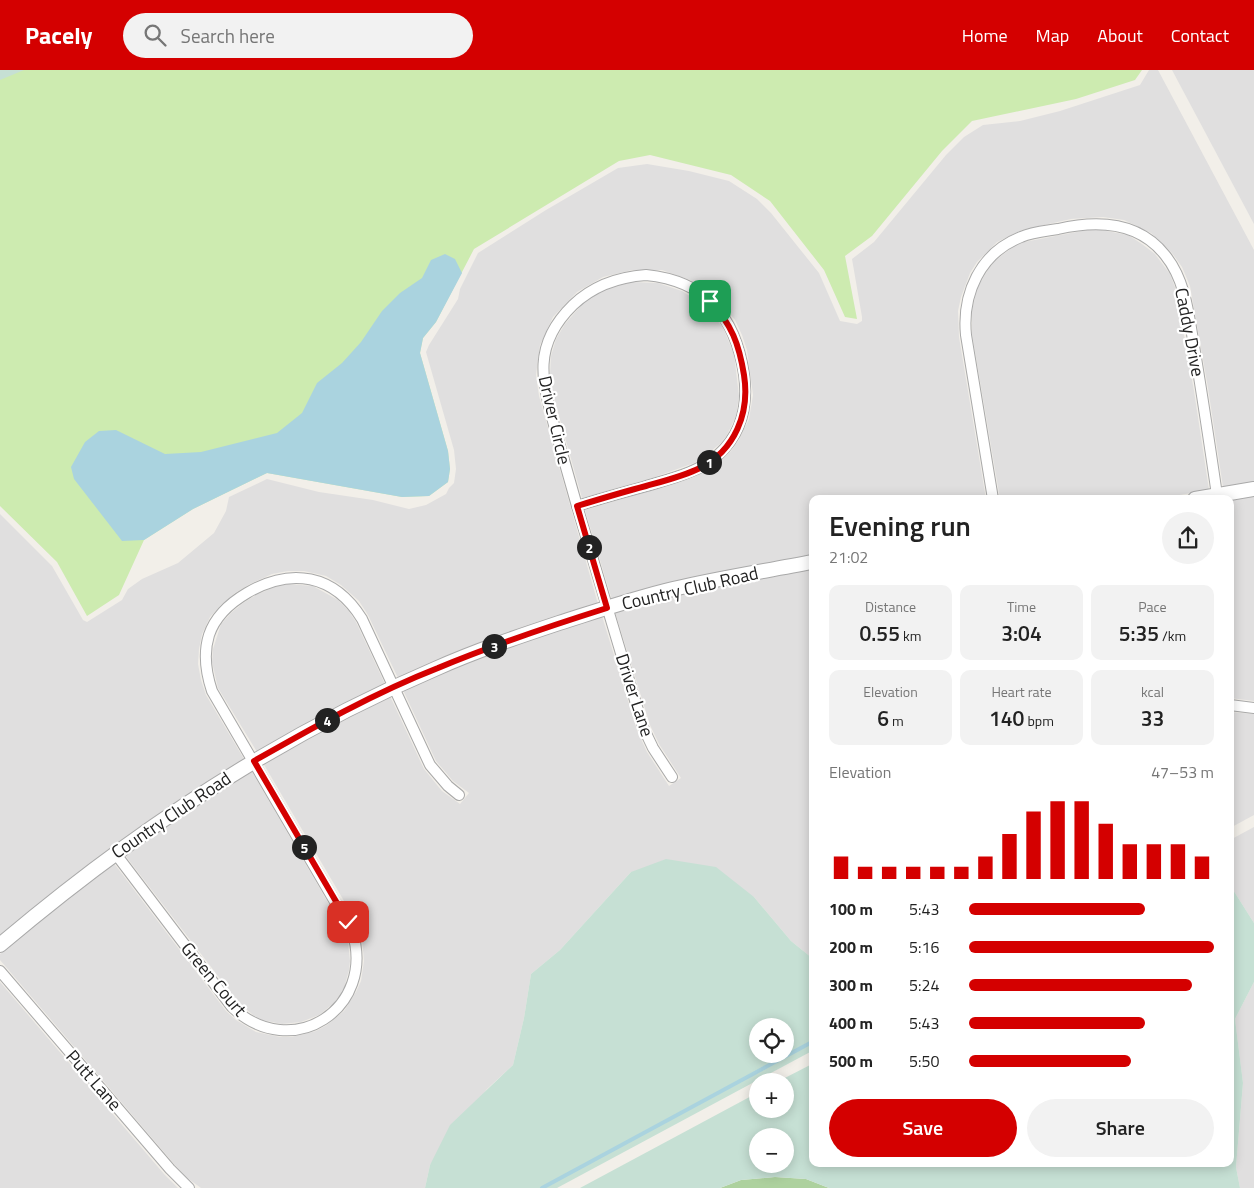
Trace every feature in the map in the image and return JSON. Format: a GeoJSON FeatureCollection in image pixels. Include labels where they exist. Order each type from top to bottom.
{"type":"FeatureCollection","features":[{"type":"Feature","properties":{"kind":"street","name":"Caddy Drive"},"geometry":{"type":"LineString","coordinates":[[992,495],[966,335],[965,311],[971,287],[976,276],[991,256],[1011,241],[1022,236],[1087,223],[1102,223],[1123,226],[1147,238],[1160,250],[1176,271],[1185,297],[1218,495]]}},
{"type":"Feature","properties":{"kind":"street","name":"Driver Circle"},"geometry":{"type":"LineString","coordinates":[[577,506],[700,468],[726,447],[738,428],[745,407],[746,390],[736,338],[729,324],[715,307],[698,292],[686,285],[646,275],[618,278],[605,283],[581,297],[564,313],[550,338],[543,365],[544,384],[577,506],[607,608]]}},
{"type":"Feature","properties":{"kind":"street"},"geometry":{"type":"LineString","coordinates":[[1218,495],[1254,489]]}},
{"type":"Feature","properties":{"kind":"street","name":"Country Club Road"},"geometry":{"type":"LineString","coordinates":[[0,945],[49,903],[168,815],[254,761],[310,729],[394,687],[437,668],[521,636],[607,608],[672,589],[809,563]]}},
{"type":"Feature","properties":{"kind":"street","name":"Green Court"},"geometry":{"type":"LineString","coordinates":[[115,853],[232,1007],[259,1026],[280,1031],[302,1029],[323,1020],[339,1007],[350,990],[357,966],[355,940],[348,922],[212,692],[205,663],[208,642],[215,621],[239,598],[253,589],[272,581],[288,578],[303,578],[323,583],[337,590],[354,606],[362,619],[430,765],[448,786],[459,795]]}},
{"type":"Feature","properties":{"kind":"street","name":"Driver Lane"},"geometry":{"type":"LineString","coordinates":[[607,608],[643,727],[653,748],[672,777]]}},
{"type":"Feature","properties":{"kind":"street"},"geometry":{"type":"LineString","coordinates":[[1234,706],[1254,708]]}},
{"type":"Feature","properties":{"kind":"street","name":"Putt Lane"},"geometry":{"type":"LineString","coordinates":[[0,971],[170,1169],[189,1188]]}},
{"type":"Feature","properties":{"kind":"shaded area"},"geometry":{"type":"Polygon","coordinates":[[[1149,70],[1158,70],[1254,250],[1254,482],[1223,487],[1190,286],[1182,267],[1172,253],[1151,233],[1124,220],[1103,217],[1071,219],[1022,230],[997,242],[977,262],[970,273],[961,297],[958,311],[959,337],[985,495],[809,495],[809,557],[612,600],[585,510],[692,478],[713,467],[731,451],[739,440],[749,419],[753,395],[747,350],[742,335],[735,320],[715,296],[690,280],[662,270],[632,270],[603,277],[577,292],[553,317],[540,345],[536,375],[539,396],[598,604],[398,678],[368,615],[359,601],[341,585],[326,576],[304,571],[272,574],[250,584],[235,593],[210,617],[202,634],[198,664],[206,695],[244,759],[165,810],[105,852],[0,937],[0,514],[52,566],[83,620],[87,622],[122,600],[128,589],[142,579],[178,563],[214,533],[226,511],[229,497],[267,479],[319,492],[373,500],[409,509],[426,505],[446,494],[454,483],[456,469],[454,450],[426,352],[458,299],[460,289],[478,253],[546,210],[618,168],[647,164],[689,171],[729,181],[757,199],[771,213],[819,273],[840,321],[857,324],[862,321],[862,317],[852,259],[874,242],[946,155],[964,137],[983,125],[1020,121],[1060,111],[1140,85],[1149,70]]]}},
{"type":"Feature","properties":{"kind":"shaded area"},"geometry":{"type":"Polygon","coordinates":[[[1172,70],[1254,70],[1254,224],[1172,70]]]}},
{"type":"Feature","properties":{"kind":"shaded area"},"geometry":{"type":"Polygon","coordinates":[[[1087,230],[1101,230],[1128,235],[1155,254],[1170,274],[1176,290],[1209,490],[1180,495],[999,495],[972,334],[972,311],[977,288],[989,268],[1014,246],[1024,242],[1087,230]]]}},
{"type":"Feature","properties":{"kind":"shaded area"},"geometry":{"type":"Polygon","coordinates":[[[632,282],[658,283],[682,291],[705,306],[714,316],[723,328],[734,354],[739,396],[736,416],[721,443],[697,462],[652,478],[582,498],[552,391],[550,374],[551,356],[556,339],[565,324],[585,301],[607,289],[632,282]]]}},
{"type":"Feature","properties":{"kind":"shaded area"},"geometry":{"type":"Polygon","coordinates":[[[1254,495],[1254,701],[1234,698],[1234,498],[1254,495]]]}},
{"type":"Feature","properties":{"kind":"shaded area"},"geometry":{"type":"Polygon","coordinates":[[[809,570],[809,956],[791,941],[754,897],[631,872],[560,950],[531,974],[524,1018],[513,1065],[487,1089],[430,1165],[425,1188],[201,1188],[186,1177],[175,1165],[0,960],[0,954],[53,908],[113,862],[226,1011],[236,1020],[256,1032],[280,1037],[292,1037],[316,1031],[327,1025],[344,1011],[356,992],[361,981],[364,961],[362,938],[354,918],[263,763],[313,734],[390,696],[424,769],[442,791],[460,804],[469,793],[453,781],[436,761],[403,690],[523,642],[602,616],[637,730],[647,752],[669,786],[681,778],[659,744],[650,725],[615,612],[673,596],[809,570]]]}},
{"type":"Feature","properties":{"kind":"shaded area"},"geometry":{"type":"Polygon","coordinates":[[[288,584],[313,586],[338,600],[348,610],[356,622],[385,684],[307,723],[257,752],[218,688],[212,662],[213,649],[221,624],[231,613],[256,595],[274,587],[288,584]]]}},
{"type":"Feature","properties":{"kind":"shaded area"},"geometry":{"type":"Polygon","coordinates":[[[1234,712],[1254,714],[1254,815],[1234,826],[1234,712]]]}},
{"type":"Feature","properties":{"kind":"shaded area"},"geometry":{"type":"Polygon","coordinates":[[[251,770],[341,925],[348,942],[350,961],[344,988],[334,1003],[319,1015],[301,1022],[282,1024],[262,1020],[238,1002],[124,854],[172,820],[251,770]]]}},
{"type":"Feature","properties":{"kind":"shaded area"},"geometry":{"type":"Polygon","coordinates":[[[1254,827],[1254,923],[1234,891],[1234,838],[1254,827]]]}},
{"type":"Feature","properties":{"kind":"shaded area"},"geometry":{"type":"Polygon","coordinates":[[[0,982],[164,1174],[178,1188],[0,1188],[0,982]]]}},
{"type":"Feature","properties":{"kind":"shaded area"},"geometry":{"type":"Polygon","coordinates":[[[1254,982],[1254,1188],[1240,1188],[1236,1167],[1243,1083],[1235,1019],[1254,982]]]}},
{"type":"Feature","properties":{"kind":"green space"},"geometry":{"type":"Polygon","coordinates":[[[0,70],[1142,70],[1135,80],[1076,99],[972,121],[942,151],[872,236],[845,256],[857,319],[845,317],[824,270],[770,201],[731,175],[650,155],[619,161],[474,249],[436,322],[423,338],[420,353],[448,451],[450,469],[448,482],[429,496],[402,497],[267,473],[193,509],[144,540],[119,595],[87,616],[57,562],[0,506],[0,70]]]}},
{"type":"Feature","properties":{"kind":"green space"},"geometry":{"type":"Polygon","coordinates":[[[0,70],[24,70],[0,80],[0,70]]]}},
{"type":"Feature","properties":{"kind":"green space"},"geometry":{"type":"Polygon","coordinates":[[[666,859],[716,867],[754,897],[791,941],[809,956],[809,1053],[794,1061],[794,1018],[749,1018],[749,1063],[790,1063],[771,1073],[749,1073],[749,1085],[557,1188],[425,1188],[430,1165],[450,1125],[513,1065],[524,1018],[531,974],[560,950],[631,872],[666,859]]]}},
{"type":"Feature","properties":{"kind":"green space"},"geometry":{"type":"Polygon","coordinates":[[[1234,891],[1254,923],[1254,982],[1235,1019],[1243,1083],[1236,1167],[1240,1188],[829,1188],[806,1179],[775,1177],[741,1180],[720,1188],[580,1188],[749,1097],[749,1118],[794,1118],[794,1073],[809,1066],[809,1167],[1234,1167],[1234,891]]]}},
{"type":"Feature","properties":{"kind":"green space"},"geometry":{"type":"Polygon","coordinates":[[[775,1177],[806,1179],[829,1188],[720,1188],[741,1180],[775,1177]]]}},
{"type":"Feature","properties":{"kind":"water"},"geometry":{"type":"Polygon","coordinates":[[[445,254],[455,259],[462,273],[436,322],[423,338],[420,353],[448,451],[450,469],[448,482],[429,496],[402,497],[267,473],[193,509],[144,540],[122,541],[74,479],[71,467],[85,442],[99,431],[116,430],[165,454],[201,452],[277,433],[302,413],[317,383],[342,363],[361,342],[382,311],[400,293],[422,278],[431,260],[445,254]]]}},
{"type":"Feature","properties":{"kind":"waterway"},"geometry":{"type":"LineString","coordinates":[[542,1188],[809,1044]]}},
{"type":"Feature","properties":{"kind":"route"},"geometry":{"type":"LineString","coordinates":[[348,922],[254,761],[360,703],[437,668],[521,636],[607,608],[577,506],[700,468],[710,462],[726,447],[733,438],[742,418],[745,407],[746,385],[740,352],[729,324],[710,301]]}}]}
